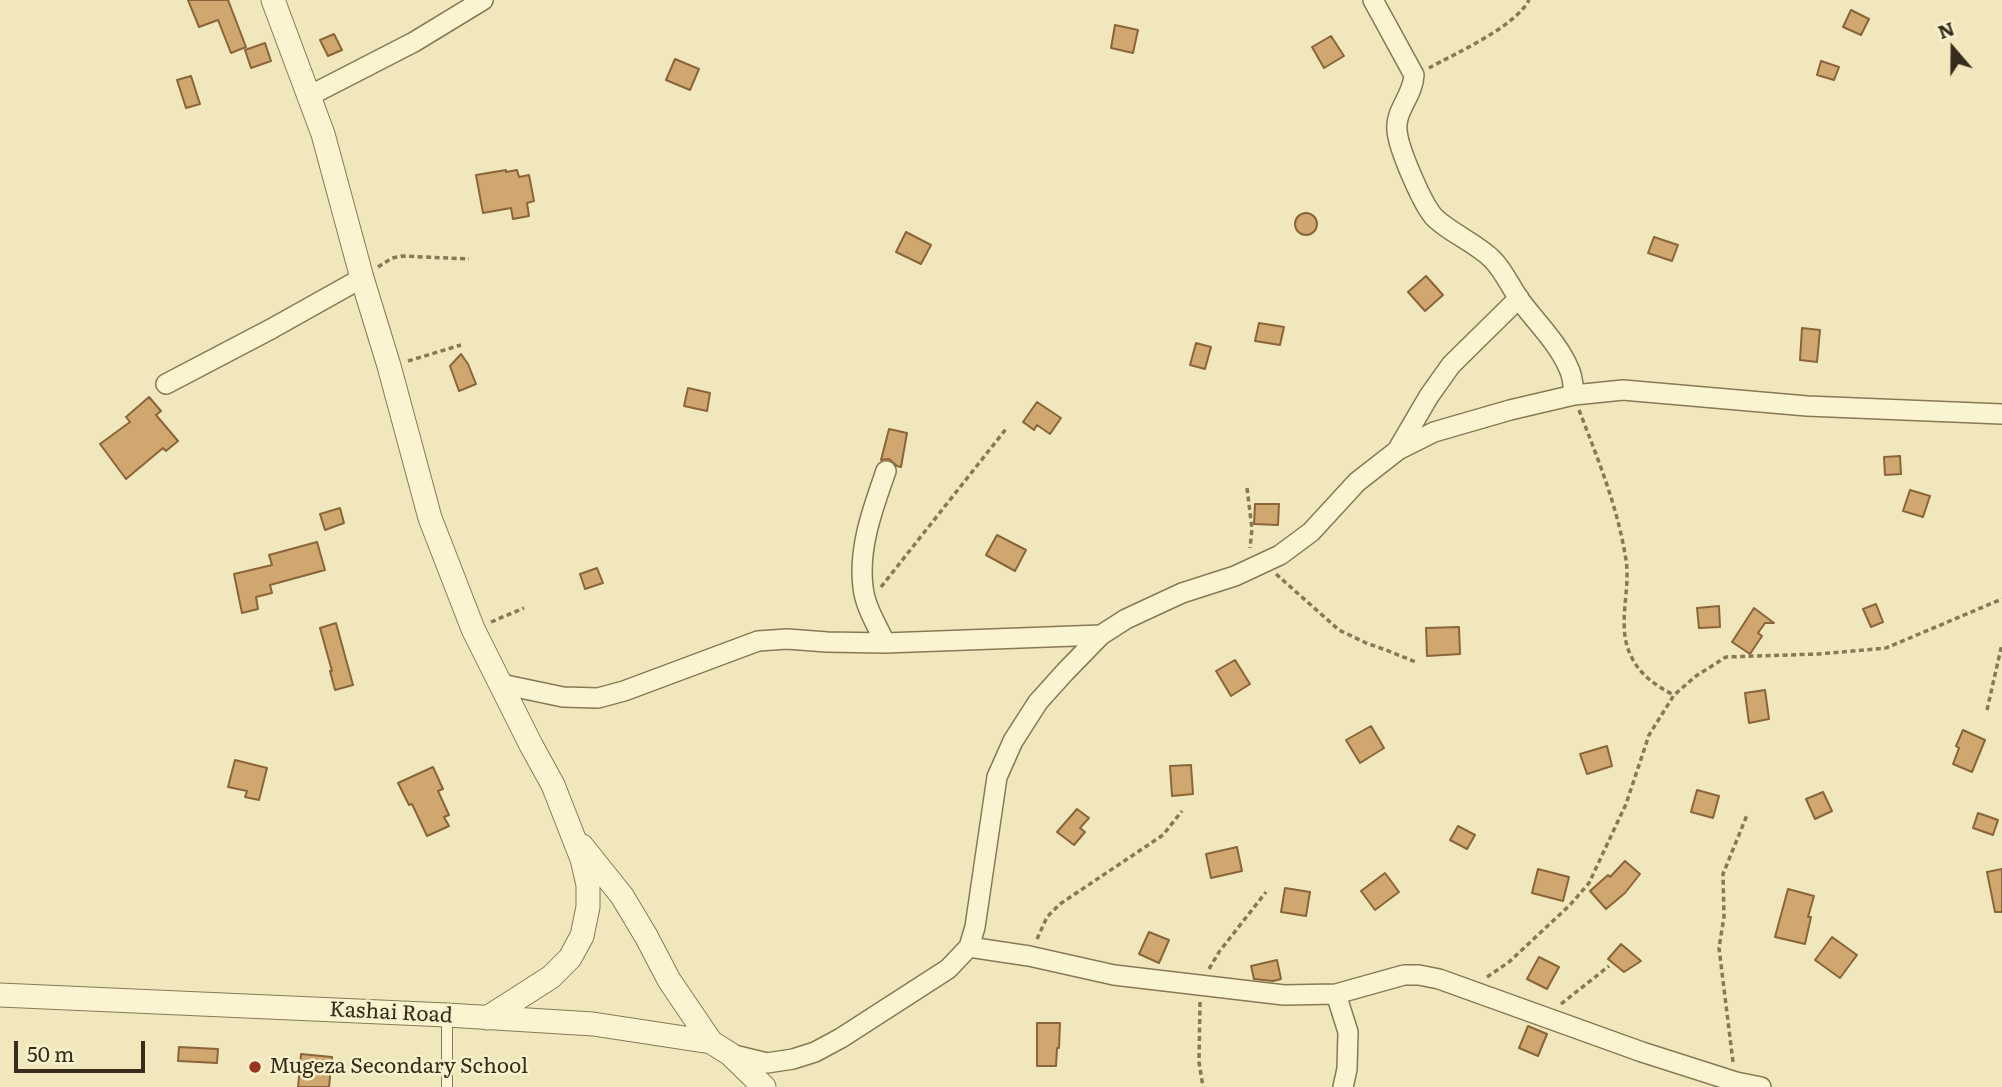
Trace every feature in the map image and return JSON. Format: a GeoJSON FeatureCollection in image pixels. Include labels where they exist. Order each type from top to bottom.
{"type":"FeatureCollection","features":[{"type":"Feature","properties":{"kind":"street"},"geometry":{"type":"LineString","coordinates":[[273,0],[323,134],[430,518],[473,629],[553,785],[574,835],[588,885],[588,907],[582,936],[570,958],[551,977],[487,1018]]}},
{"type":"Feature","properties":{"kind":"street"},"geometry":{"type":"LineString","coordinates":[[309,96],[414,42],[483,0]]}},
{"type":"Feature","properties":{"kind":"street"},"geometry":{"type":"LineString","coordinates":[[1373,0],[1414,75],[1414,84],[1398,115],[1396,127],[1398,142],[1424,201],[1435,218],[1490,257],[1502,270],[1571,371],[1574,395]]}},
{"type":"Feature","properties":{"kind":"street"},"geometry":{"type":"LineString","coordinates":[[166,384],[362,278]]}},
{"type":"Feature","properties":{"kind":"street"},"geometry":{"type":"LineString","coordinates":[[1398,450],[1429,396],[1451,365],[1519,298]]}},
{"type":"Feature","properties":{"kind":"street"},"geometry":{"type":"LineString","coordinates":[[720,1048],[767,1063],[816,1052],[940,974],[969,947],[975,927],[997,777],[1013,741],[1038,702],[1101,635],[1152,605],[1236,576],[1280,555],[1311,532],[1357,482],[1398,450],[1433,432],[1574,395],[1623,390],[1807,407],[2002,414]]}},
{"type":"Feature","properties":{"kind":"street"},"geometry":{"type":"LineString","coordinates":[[885,643],[867,604],[862,562],[869,521],[886,471]]}},
{"type":"Feature","properties":{"kind":"street"},"geometry":{"type":"LineString","coordinates":[[501,684],[563,697],[598,698],[624,691],[758,640],[885,643],[1101,635]]}},
{"type":"Feature","properties":{"kind":"street"},"geometry":{"type":"LineString","coordinates":[[574,835],[622,896],[669,980],[720,1048],[764,1087]]}},
{"type":"Feature","properties":{"kind":"street"},"geometry":{"type":"LineString","coordinates":[[969,947],[1029,956],[1114,975],[1284,995],[1336,994],[1404,975],[1419,975],[1439,979],[1736,1084],[1761,1087]]}},
{"type":"Feature","properties":{"kind":"street"},"geometry":{"type":"LineString","coordinates":[[1336,994],[1348,1032],[1347,1069],[1343,1087]]}},
{"type":"Feature","properties":{"kind":"street","name":"Kashai Road"},"geometry":{"type":"LineString","coordinates":[[0,995],[593,1024],[720,1048]]}},
{"type":"Feature","properties":{"kind":"lane"},"geometry":{"type":"LineString","coordinates":[[447,1015],[447,1087]]}},
{"type":"Feature","properties":{"kind":"path"},"geometry":{"type":"LineString","coordinates":[[1414,75],[1479,41],[1512,19],[1529,0]]}},
{"type":"Feature","properties":{"kind":"path"},"geometry":{"type":"LineString","coordinates":[[362,278],[384,262],[402,256],[469,259]]}},
{"type":"Feature","properties":{"kind":"path"},"geometry":{"type":"LineString","coordinates":[[389,366],[461,345]]}},
{"type":"Feature","properties":{"kind":"path"},"geometry":{"type":"LineString","coordinates":[[1574,395],[1621,531],[1627,564],[1624,614],[1630,656],[1640,672],[1674,695]]}},
{"type":"Feature","properties":{"kind":"path"},"geometry":{"type":"LineString","coordinates":[[867,604],[1006,429]]}},
{"type":"Feature","properties":{"kind":"path"},"geometry":{"type":"LineString","coordinates":[[1245,571],[1252,541],[1247,488]]}},
{"type":"Feature","properties":{"kind":"path"},"geometry":{"type":"LineString","coordinates":[[1264,563],[1339,630],[1418,663]]}},
{"type":"Feature","properties":{"kind":"path"},"geometry":{"type":"LineString","coordinates":[[1468,990],[1509,961],[1570,905],[1589,883],[1626,804],[1649,735],[1674,695],[1696,676],[1726,657],[1886,648],[2002,599]]}},
{"type":"Feature","properties":{"kind":"path"},"geometry":{"type":"LineString","coordinates":[[473,629],[524,608]]}},
{"type":"Feature","properties":{"kind":"path"},"geometry":{"type":"LineString","coordinates":[[1987,710],[2002,644]]}},
{"type":"Feature","properties":{"kind":"path"},"geometry":{"type":"LineString","coordinates":[[1029,956],[1047,917],[1060,904],[1163,835],[1182,811]]}},
{"type":"Feature","properties":{"kind":"path"},"geometry":{"type":"LineString","coordinates":[[1736,1084],[1719,948],[1724,917],[1723,874],[1747,815]]}},
{"type":"Feature","properties":{"kind":"path"},"geometry":{"type":"LineString","coordinates":[[1203,1087],[1199,1062],[1200,984],[1219,952],[1266,892]]}},
{"type":"Feature","properties":{"kind":"path"},"geometry":{"type":"LineString","coordinates":[[1546,1016],[1609,966]]}},
{"type":"Feature","properties":{"kind":"building"},"geometry":{"type":"Polygon","coordinates":[[[188,0],[228,0],[246,47],[231,53],[218,20],[199,27],[188,0]]]}},
{"type":"Feature","properties":{"kind":"building"},"geometry":{"type":"Polygon","coordinates":[[[1851,10],[1869,19],[1861,35],[1843,27],[1851,10]]]}},
{"type":"Feature","properties":{"kind":"building"},"geometry":{"type":"Polygon","coordinates":[[[1115,25],[1138,30],[1133,53],[1111,48],[1115,25]]]}},
{"type":"Feature","properties":{"kind":"building"},"geometry":{"type":"Polygon","coordinates":[[[334,34],[342,50],[328,56],[320,40],[334,34]]]}},
{"type":"Feature","properties":{"kind":"building"},"geometry":{"type":"Polygon","coordinates":[[[1331,36],[1344,56],[1324,68],[1312,47],[1331,36]]]}},
{"type":"Feature","properties":{"kind":"building"},"geometry":{"type":"Polygon","coordinates":[[[265,43],[271,61],[251,68],[245,50],[265,43]]]}},
{"type":"Feature","properties":{"kind":"building"},"geometry":{"type":"Polygon","coordinates":[[[675,59],[699,69],[690,90],[666,80],[675,59]]]}},
{"type":"Feature","properties":{"kind":"building"},"geometry":{"type":"Polygon","coordinates":[[[1821,61],[1839,67],[1834,80],[1817,75],[1821,61]]]}},
{"type":"Feature","properties":{"kind":"building"},"geometry":{"type":"Polygon","coordinates":[[[191,76],[200,104],[186,108],[177,80],[191,76]]]}},
{"type":"Feature","properties":{"kind":"building"},"geometry":{"type":"Polygon","coordinates":[[[517,170],[519,177],[529,175],[534,201],[527,203],[529,216],[513,219],[511,208],[483,213],[476,175],[517,170]]]}},
{"type":"Feature","properties":{"kind":"building"},"geometry":{"type":"Polygon","coordinates":[[[1306,213],[1314,216],[1317,224],[1314,232],[1306,235],[1298,232],[1295,224],[1298,216],[1306,213]]]}},
{"type":"Feature","properties":{"kind":"building"},"geometry":{"type":"Polygon","coordinates":[[[906,232],[931,245],[921,264],[896,252],[906,232]]]}},
{"type":"Feature","properties":{"kind":"building"},"geometry":{"type":"Polygon","coordinates":[[[1654,237],[1678,245],[1672,261],[1648,253],[1654,237]]]}},
{"type":"Feature","properties":{"kind":"building"},"geometry":{"type":"Polygon","coordinates":[[[1426,276],[1443,295],[1425,311],[1408,292],[1426,276]]]}},
{"type":"Feature","properties":{"kind":"building"},"geometry":{"type":"Polygon","coordinates":[[[1259,323],[1284,327],[1280,345],[1255,341],[1259,323]]]}},
{"type":"Feature","properties":{"kind":"building"},"geometry":{"type":"Polygon","coordinates":[[[1802,328],[1820,330],[1817,362],[1800,360],[1802,328]]]}},
{"type":"Feature","properties":{"kind":"building"},"geometry":{"type":"Polygon","coordinates":[[[1196,343],[1211,347],[1205,369],[1190,365],[1196,343]]]}},
{"type":"Feature","properties":{"kind":"building"},"geometry":{"type":"Polygon","coordinates":[[[461,354],[476,384],[459,391],[450,366],[461,354]]]}},
{"type":"Feature","properties":{"kind":"building"},"geometry":{"type":"Polygon","coordinates":[[[688,388],[710,393],[707,411],[684,406],[688,388]]]}},
{"type":"Feature","properties":{"kind":"building"},"geometry":{"type":"Polygon","coordinates":[[[149,397],[161,411],[156,415],[178,441],[166,451],[163,448],[126,479],[100,444],[130,422],[126,417],[149,397]]]}},
{"type":"Feature","properties":{"kind":"building"},"geometry":{"type":"Polygon","coordinates":[[[1037,402],[1061,418],[1050,434],[1037,425],[1034,430],[1023,422],[1037,402]]]}},
{"type":"Feature","properties":{"kind":"building"},"geometry":{"type":"Polygon","coordinates":[[[889,429],[907,433],[901,467],[889,459],[881,460],[889,429]]]}},
{"type":"Feature","properties":{"kind":"building"},"geometry":{"type":"Polygon","coordinates":[[[1900,456],[1901,474],[1885,475],[1884,457],[1900,456]]]}},
{"type":"Feature","properties":{"kind":"building"},"geometry":{"type":"Polygon","coordinates":[[[1910,490],[1930,496],[1923,517],[1903,511],[1910,490]]]}},
{"type":"Feature","properties":{"kind":"building"},"geometry":{"type":"Polygon","coordinates":[[[1255,504],[1279,504],[1278,525],[1254,524],[1255,504]]]}},
{"type":"Feature","properties":{"kind":"building"},"geometry":{"type":"Polygon","coordinates":[[[340,508],[344,523],[325,530],[320,514],[340,508]]]}},
{"type":"Feature","properties":{"kind":"building"},"geometry":{"type":"Polygon","coordinates":[[[997,535],[1026,550],[1015,571],[986,555],[997,535]]]}},
{"type":"Feature","properties":{"kind":"building"},"geometry":{"type":"Polygon","coordinates":[[[317,542],[325,570],[270,585],[272,593],[256,597],[258,609],[242,613],[234,574],[272,565],[269,555],[317,542]]]}},
{"type":"Feature","properties":{"kind":"building"},"geometry":{"type":"Polygon","coordinates":[[[597,568],[603,583],[585,589],[580,574],[597,568]]]}},
{"type":"Feature","properties":{"kind":"building"},"geometry":{"type":"Polygon","coordinates":[[[1876,604],[1883,622],[1871,627],[1863,609],[1876,604]]]}},
{"type":"Feature","properties":{"kind":"building"},"geometry":{"type":"Polygon","coordinates":[[[1719,606],[1720,627],[1699,628],[1697,608],[1719,606]]]}},
{"type":"Feature","properties":{"kind":"building"},"geometry":{"type":"Polygon","coordinates":[[[1754,608],[1774,623],[1765,623],[1758,633],[1762,636],[1750,654],[1732,642],[1754,608]]]}},
{"type":"Feature","properties":{"kind":"building"},"geometry":{"type":"Polygon","coordinates":[[[336,623],[353,685],[335,690],[320,628],[336,623]]]}},
{"type":"Feature","properties":{"kind":"building"},"geometry":{"type":"Polygon","coordinates":[[[1459,627],[1460,654],[1427,656],[1426,628],[1459,627]]]}},
{"type":"Feature","properties":{"kind":"building"},"geometry":{"type":"Polygon","coordinates":[[[1235,660],[1250,684],[1231,696],[1216,671],[1235,660]]]}},
{"type":"Feature","properties":{"kind":"building"},"geometry":{"type":"Polygon","coordinates":[[[1765,690],[1769,719],[1749,723],[1745,693],[1765,690]]]}},
{"type":"Feature","properties":{"kind":"building"},"geometry":{"type":"Polygon","coordinates":[[[1371,726],[1384,748],[1360,763],[1346,740],[1371,726]]]}},
{"type":"Feature","properties":{"kind":"building"},"geometry":{"type":"Polygon","coordinates":[[[1963,730],[1985,740],[1972,772],[1953,764],[1959,748],[1956,746],[1963,730]]]}},
{"type":"Feature","properties":{"kind":"building"},"geometry":{"type":"Polygon","coordinates":[[[1607,746],[1612,766],[1587,774],[1580,754],[1607,746]]]}},
{"type":"Feature","properties":{"kind":"building"},"geometry":{"type":"Polygon","coordinates":[[[235,760],[267,768],[259,800],[245,797],[247,791],[228,787],[235,760]]]}},
{"type":"Feature","properties":{"kind":"building"},"geometry":{"type":"Polygon","coordinates":[[[1191,765],[1193,794],[1172,796],[1170,766],[1191,765]]]}},
{"type":"Feature","properties":{"kind":"building"},"geometry":{"type":"Polygon","coordinates":[[[433,767],[443,789],[438,791],[449,815],[444,817],[449,826],[427,836],[412,804],[409,805],[398,783],[433,767]]]}},
{"type":"Feature","properties":{"kind":"building"},"geometry":{"type":"Polygon","coordinates":[[[1697,790],[1719,796],[1713,818],[1691,812],[1697,790]]]}},
{"type":"Feature","properties":{"kind":"building"},"geometry":{"type":"Polygon","coordinates":[[[1823,792],[1832,811],[1815,819],[1806,799],[1823,792]]]}},
{"type":"Feature","properties":{"kind":"building"},"geometry":{"type":"Polygon","coordinates":[[[1077,809],[1089,818],[1080,828],[1085,832],[1074,845],[1057,832],[1077,809]]]}},
{"type":"Feature","properties":{"kind":"building"},"geometry":{"type":"Polygon","coordinates":[[[1978,813],[1998,820],[1993,835],[1973,828],[1978,813]]]}},
{"type":"Feature","properties":{"kind":"building"},"geometry":{"type":"Polygon","coordinates":[[[1458,826],[1475,835],[1467,849],[1450,840],[1458,826]]]}},
{"type":"Feature","properties":{"kind":"building"},"geometry":{"type":"Polygon","coordinates":[[[1237,847],[1242,871],[1211,878],[1206,854],[1237,847]]]}},
{"type":"Feature","properties":{"kind":"building"},"geometry":{"type":"Polygon","coordinates":[[[1625,861],[1640,874],[1625,893],[1606,909],[1590,891],[1608,875],[1610,877],[1625,861]]]}},
{"type":"Feature","properties":{"kind":"building"},"geometry":{"type":"Polygon","coordinates":[[[1538,869],[1569,877],[1563,901],[1532,893],[1538,869]]]}},
{"type":"Feature","properties":{"kind":"building"},"geometry":{"type":"Polygon","coordinates":[[[2002,869],[2002,912],[1995,912],[1987,872],[2002,869]]]}},
{"type":"Feature","properties":{"kind":"building"},"geometry":{"type":"Polygon","coordinates":[[[1385,873],[1399,892],[1375,910],[1361,891],[1385,873]]]}},
{"type":"Feature","properties":{"kind":"building"},"geometry":{"type":"Polygon","coordinates":[[[1285,888],[1310,892],[1306,916],[1281,912],[1285,888]]]}},
{"type":"Feature","properties":{"kind":"building"},"geometry":{"type":"Polygon","coordinates":[[[1788,889],[1814,896],[1805,944],[1775,937],[1788,889]]]}},
{"type":"Feature","properties":{"kind":"building"},"geometry":{"type":"Polygon","coordinates":[[[1149,932],[1169,940],[1159,963],[1139,954],[1149,932]]]}},
{"type":"Feature","properties":{"kind":"building"},"geometry":{"type":"Polygon","coordinates":[[[1832,937],[1857,955],[1840,978],[1815,960],[1832,937]]]}},
{"type":"Feature","properties":{"kind":"building"},"geometry":{"type":"Polygon","coordinates":[[[1621,944],[1641,961],[1624,972],[1608,959],[1621,944]]]}},
{"type":"Feature","properties":{"kind":"building"},"geometry":{"type":"Polygon","coordinates":[[[1539,957],[1559,967],[1547,989],[1527,979],[1539,957]]]}},
{"type":"Feature","properties":{"kind":"building"},"geometry":{"type":"Polygon","coordinates":[[[1277,960],[1281,979],[1254,979],[1251,966],[1277,960]]]}},
{"type":"Feature","properties":{"kind":"building"},"geometry":{"type":"Polygon","coordinates":[[[1037,1023],[1060,1023],[1056,1066],[1037,1066],[1037,1023]]]}},
{"type":"Feature","properties":{"kind":"building"},"geometry":{"type":"Polygon","coordinates":[[[1528,1026],[1547,1034],[1538,1056],[1519,1048],[1528,1026]]]}},
{"type":"Feature","properties":{"kind":"building"},"geometry":{"type":"Polygon","coordinates":[[[179,1047],[218,1049],[217,1063],[178,1061],[179,1047]]]}},
{"type":"Feature","properties":{"kind":"building"},"geometry":{"type":"Polygon","coordinates":[[[301,1054],[332,1057],[329,1087],[298,1087],[301,1054]]]}},
{"type":"Feature","properties":{"kind":"place","name":"Mugeza Secondary School"},"geometry":{"type":"Point","coordinates":[255,1067]}}]}
